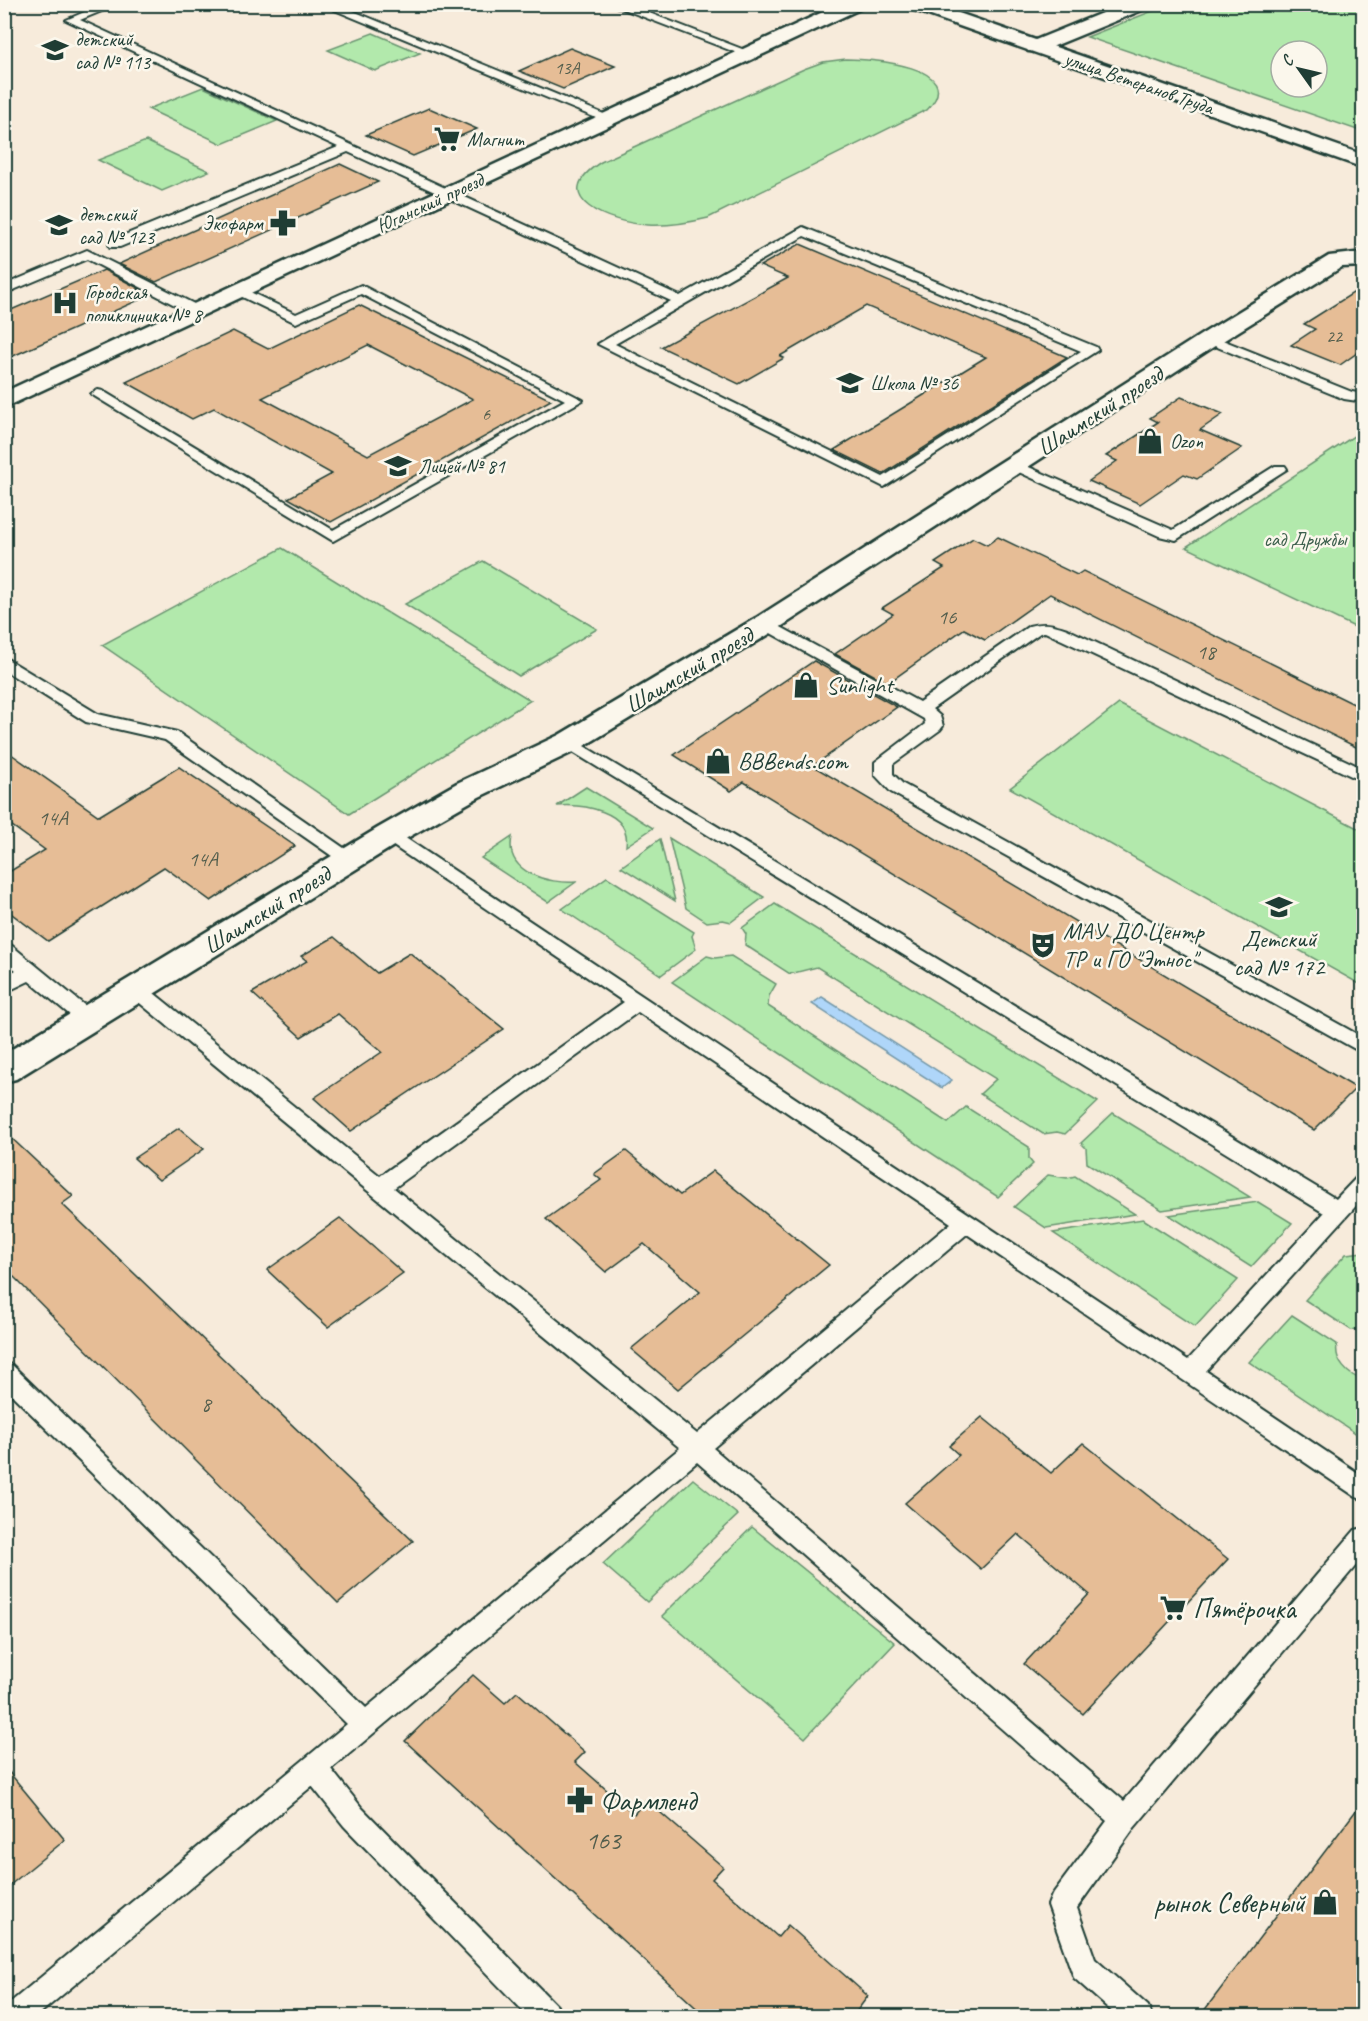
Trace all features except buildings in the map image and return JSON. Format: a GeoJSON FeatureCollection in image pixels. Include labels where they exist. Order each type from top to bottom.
{"type":"FeatureCollection","features":[{"type":"Feature","properties":{"kind":"street","name":"Юганский проезд"},"geometry":{"type":"LineString","coordinates":[[4,401],[856,4]]}},
{"type":"Feature","properties":{"kind":"street","name":"улица Ветеранов Труда"},"geometry":{"type":"LineString","coordinates":[[914,4],[1364,162]]}},
{"type":"Feature","properties":{"kind":"street"},"geometry":{"type":"LineString","coordinates":[[1035,47],[1141,4]]}},
{"type":"Feature","properties":{"kind":"street","name":"Шаимский проезд"},"geometry":{"type":"LineString","coordinates":[[4,1070],[389,835],[468,790],[569,742],[766,624],[1210,339],[1336,261],[1364,259]]}},
{"type":"Feature","properties":{"kind":"lane"},"geometry":{"type":"LineString","coordinates":[[114,4],[71,20],[681,301]]}},
{"type":"Feature","properties":{"kind":"lane"},"geometry":{"type":"LineString","coordinates":[[325,4],[609,119]]}},
{"type":"Feature","properties":{"kind":"lane"},"geometry":{"type":"LineString","coordinates":[[615,4],[749,54]]}},
{"type":"Feature","properties":{"kind":"lane"},"geometry":{"type":"LineString","coordinates":[[115,244],[347,148]]}},
{"type":"Feature","properties":{"kind":"lane"},"geometry":{"type":"LineString","coordinates":[[803,231],[1091,350],[884,483],[605,344],[681,301],[803,231]]}},
{"type":"Feature","properties":{"kind":"lane"},"geometry":{"type":"LineString","coordinates":[[4,290],[87,254],[197,311]]}},
{"type":"Feature","properties":{"kind":"lane"},"geometry":{"type":"LineString","coordinates":[[98,394],[333,536],[576,400],[361,289],[296,319],[238,292]]}},
{"type":"Feature","properties":{"kind":"lane"},"geometry":{"type":"LineString","coordinates":[[1210,339],[1348,396],[1364,398]]}},
{"type":"Feature","properties":{"kind":"lane"},"geometry":{"type":"LineString","coordinates":[[1015,465],[1164,533],[1176,535],[1280,469]]}},
{"type":"Feature","properties":{"kind":"lane"},"geometry":{"type":"LineString","coordinates":[[766,624],[932,716],[934,726],[884,762],[884,775],[897,788],[1364,1047]]}},
{"type":"Feature","properties":{"kind":"lane"},"geometry":{"type":"LineString","coordinates":[[920,709],[1035,629],[1046,627],[1061,632],[1364,776]]}},
{"type":"Feature","properties":{"kind":"lane"},"geometry":{"type":"LineString","coordinates":[[4,662],[92,718],[171,736],[348,859]]}},
{"type":"Feature","properties":{"kind":"lane"},"geometry":{"type":"LineString","coordinates":[[569,742],[1338,1211]]}},
{"type":"Feature","properties":{"kind":"lane"},"geometry":{"type":"LineString","coordinates":[[389,835],[1364,1490]]}},
{"type":"Feature","properties":{"kind":"lane"},"geometry":{"type":"LineString","coordinates":[[4,950],[88,1019]]}},
{"type":"Feature","properties":{"kind":"lane"},"geometry":{"type":"LineString","coordinates":[[4,986],[30,971]]}},
{"type":"Feature","properties":{"kind":"lane"},"geometry":{"type":"LineString","coordinates":[[137,990],[696,1447],[1125,1819]]}},
{"type":"Feature","properties":{"kind":"lane"},"geometry":{"type":"LineString","coordinates":[[379,1188],[638,1002]]}},
{"type":"Feature","properties":{"kind":"lane"},"geometry":{"type":"LineString","coordinates":[[1190,1373],[1364,1183]]}},
{"type":"Feature","properties":{"kind":"lane"},"geometry":{"type":"LineString","coordinates":[[16,2016],[966,1223]]}},
{"type":"Feature","properties":{"kind":"lane"},"geometry":{"type":"LineString","coordinates":[[4,1372],[365,1724]]}},
{"type":"Feature","properties":{"kind":"lane"},"geometry":{"type":"LineString","coordinates":[[1138,2016],[1084,1968],[1062,1905],[1125,1819],[1364,1538]]}},
{"type":"Feature","properties":{"kind":"lane"},"geometry":{"type":"LineString","coordinates":[[313,1767],[353,1817],[547,2016]]}},
{"type":"Feature","properties":{"kind":"green space"},"geometry":{"type":"Polygon","coordinates":[[[1170,4],[1363,5],[1363,132],[1087,37],[1170,4]]]}},
{"type":"Feature","properties":{"kind":"green space"},"geometry":{"type":"Polygon","coordinates":[[[373,33],[420,53],[375,71],[328,50],[373,33]]]}},
{"type":"Feature","properties":{"kind":"green space"},"geometry":{"type":"Polygon","coordinates":[[[846,59],[893,63],[911,68],[926,74],[936,83],[937,95],[928,109],[708,218],[670,225],[633,223],[601,214],[581,197],[579,187],[585,175],[601,162],[804,69],[823,62],[846,59]]]}},
{"type":"Feature","properties":{"kind":"green space"},"geometry":{"type":"Polygon","coordinates":[[[203,87],[277,121],[222,144],[148,109],[203,87]]]}},
{"type":"Feature","properties":{"kind":"green space"},"geometry":{"type":"Polygon","coordinates":[[[146,141],[209,171],[162,191],[98,160],[146,141]]]}},
{"type":"Feature","properties":{"kind":"green space","name":"сад Дружбы"},"geometry":{"type":"Polygon","coordinates":[[[1363,430],[1363,631],[1186,547],[1363,430]]]}},
{"type":"Feature","properties":{"kind":"green space"},"geometry":{"type":"Polygon","coordinates":[[[282,548],[531,700],[349,814],[102,645],[282,548]]]}},
{"type":"Feature","properties":{"kind":"green space"},"geometry":{"type":"Polygon","coordinates":[[[483,561],[597,629],[519,676],[405,604],[483,561]]]}},
{"type":"Feature","properties":{"kind":"green space","name":"Детский сад № 172"},"geometry":{"type":"Polygon","coordinates":[[[1119,704],[1363,831],[1363,986],[1010,788],[1119,704]]]}},
{"type":"Feature","properties":{"kind":"green space"},"geometry":{"type":"Polygon","coordinates":[[[586,787],[653,828],[626,846],[626,834],[621,824],[613,817],[591,808],[557,806],[586,787]]]}},
{"type":"Feature","properties":{"kind":"green space"},"geometry":{"type":"Polygon","coordinates":[[[512,837],[511,849],[515,860],[522,868],[531,874],[553,881],[576,882],[548,902],[481,858],[512,837]]]}},
{"type":"Feature","properties":{"kind":"green space"},"geometry":{"type":"Polygon","coordinates":[[[669,838],[764,897],[731,922],[723,920],[707,922],[686,908],[669,838]]]}},
{"type":"Feature","properties":{"kind":"green space"},"geometry":{"type":"Polygon","coordinates":[[[660,839],[675,901],[621,867],[660,839]]]}},
{"type":"Feature","properties":{"kind":"green space"},"geometry":{"type":"Polygon","coordinates":[[[607,877],[694,932],[692,936],[696,949],[661,975],[562,909],[607,877]]]}},
{"type":"Feature","properties":{"kind":"green space"},"geometry":{"type":"Polygon","coordinates":[[[775,904],[1098,1102],[1065,1134],[1057,1132],[1043,1134],[980,1094],[996,1079],[817,967],[790,974],[745,945],[746,934],[742,928],[775,904]]]}},
{"type":"Feature","properties":{"kind":"green space"},"geometry":{"type":"Polygon","coordinates":[[[707,956],[715,958],[731,956],[776,984],[769,996],[768,1006],[948,1123],[966,1107],[1029,1147],[1029,1159],[1033,1164],[998,1197],[672,982],[707,956]]]}},
{"type":"Feature","properties":{"kind":"green space"},"geometry":{"type":"Polygon","coordinates":[[[1113,1113],[1250,1197],[1162,1210],[1087,1163],[1086,1148],[1081,1143],[1113,1113]]]}},
{"type":"Feature","properties":{"kind":"green space"},"geometry":{"type":"Polygon","coordinates":[[[1048,1175],[1067,1178],[1075,1176],[1135,1214],[1046,1228],[1014,1207],[1048,1175]]]}},
{"type":"Feature","properties":{"kind":"green space"},"geometry":{"type":"Polygon","coordinates":[[[1258,1202],[1292,1223],[1251,1267],[1169,1215],[1258,1202]]]}},
{"type":"Feature","properties":{"kind":"green space"},"geometry":{"type":"Polygon","coordinates":[[[1143,1219],[1238,1280],[1195,1327],[1053,1233],[1143,1219]]]}},
{"type":"Feature","properties":{"kind":"green space"},"geometry":{"type":"Polygon","coordinates":[[[1363,1252],[1363,1328],[1351,1330],[1305,1300],[1346,1254],[1363,1252]]]}},
{"type":"Feature","properties":{"kind":"green space"},"geometry":{"type":"Polygon","coordinates":[[[1292,1315],[1337,1344],[1338,1357],[1343,1367],[1352,1375],[1363,1380],[1363,1438],[1249,1362],[1292,1315]]]}},
{"type":"Feature","properties":{"kind":"green space"},"geometry":{"type":"Polygon","coordinates":[[[693,1479],[738,1515],[647,1602],[603,1564],[693,1479]]]}},
{"type":"Feature","properties":{"kind":"green space"},"geometry":{"type":"Polygon","coordinates":[[[752,1527],[895,1643],[805,1738],[662,1616],[752,1527]]]}},
{"type":"Feature","properties":{"kind":"water"},"geometry":{"type":"Polygon","coordinates":[[[822,997],[952,1080],[942,1088],[812,1004],[822,997]]]}},
{"type":"Feature","properties":{"kind":"place","name":"детский сад № 113"},"geometry":{"type":"Point","coordinates":[55,50]}},
{"type":"Feature","properties":{"kind":"place","name":"Магнит"},"geometry":{"type":"Point","coordinates":[447,139]}},
{"type":"Feature","properties":{"kind":"place","name":"Экофарм"},"geometry":{"type":"Point","coordinates":[283,223]}},
{"type":"Feature","properties":{"kind":"place","name":"детский сад № 123"},"geometry":{"type":"Point","coordinates":[59,225]}},
{"type":"Feature","properties":{"kind":"place","name":"Городская поликлиника № 8"},"geometry":{"type":"Point","coordinates":[65,303]}},
{"type":"Feature","properties":{"kind":"place","name":"Школа № 36"},"geometry":{"type":"Point","coordinates":[850,383]}},
{"type":"Feature","properties":{"kind":"place","name":"Ozon"},"geometry":{"type":"Point","coordinates":[1150,441]}},
{"type":"Feature","properties":{"kind":"place","name":"Лицей № 81"},"geometry":{"type":"Point","coordinates":[398,466]}},
{"type":"Feature","properties":{"kind":"place","name":"Sunlight"},"geometry":{"type":"Point","coordinates":[806,685]}},
{"type":"Feature","properties":{"kind":"place","name":"BBBends.com"},"geometry":{"type":"Point","coordinates":[718,761]}},
{"type":"Feature","properties":{"kind":"place","name":"Детский сад № 172"},"geometry":{"type":"Point","coordinates":[1279,907]}},
{"type":"Feature","properties":{"kind":"place","name":"МАУ ДО Центр ТР и ГО \"Этнос\""},"geometry":{"type":"Point","coordinates":[1043,945]}},
{"type":"Feature","properties":{"kind":"place","name":"Пятёрочка"},"geometry":{"type":"Point","coordinates":[1173,1608]}},
{"type":"Feature","properties":{"kind":"place","name":"Фармленд"},"geometry":{"type":"Point","coordinates":[580,1800]}},
{"type":"Feature","properties":{"kind":"place","name":"рынок Северный"},"geometry":{"type":"Point","coordinates":[1325,1902]}}]}
